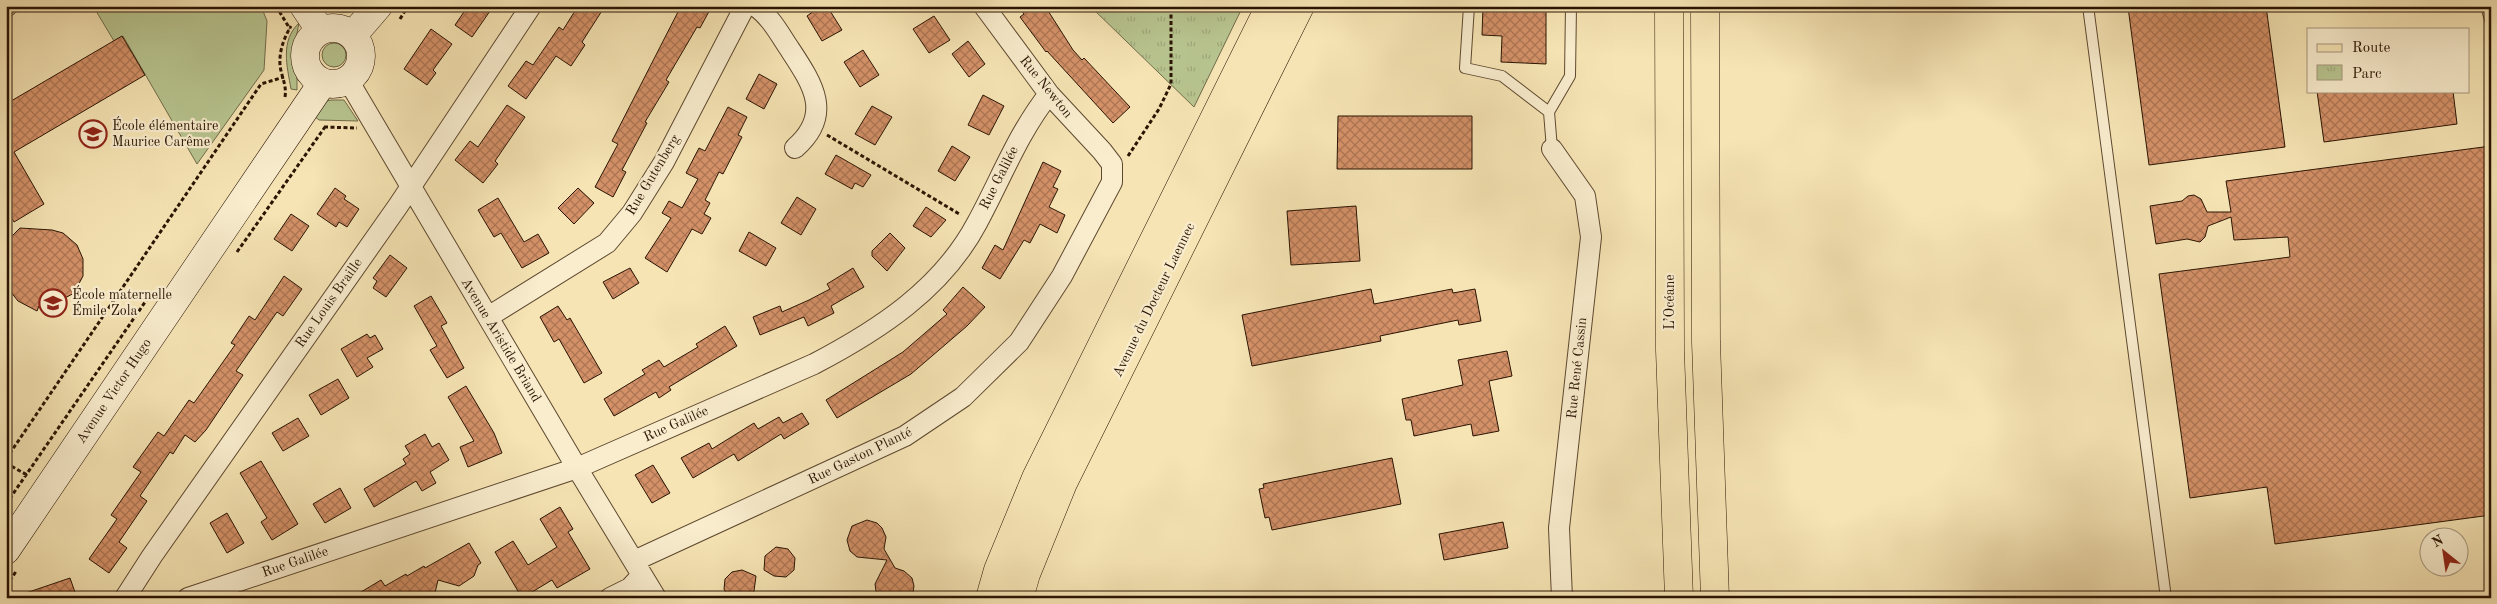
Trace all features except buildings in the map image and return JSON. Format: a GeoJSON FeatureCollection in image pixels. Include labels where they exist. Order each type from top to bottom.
{"type":"FeatureCollection","features":[{"type":"Feature","properties":{"kind":"main road","name":"Avenue du Docteur Laennec"},"geometry":{"type":"LineString","coordinates":[[990,598],[998,570],[1036,478],[1270,6]]}},
{"type":"Feature","properties":{"kind":"main road","name":"Avenue du Docteur Laennec"},"geometry":{"type":"LineString","coordinates":[[1019,598],[1026,574],[1063,483],[1300,6]]}},
{"type":"Feature","properties":{"kind":"main road","name":"L’Océane"},"geometry":{"type":"LineString","coordinates":[[1669,6],[1670,350],[1680,598]]}},
{"type":"Feature","properties":{"kind":"main road"},"geometry":{"type":"LineString","coordinates":[[1705,6],[1706,342],[1715,598]]}},
{"type":"Feature","properties":{"kind":"main road"},"geometry":{"type":"LineString","coordinates":[[305,19],[334,27],[353,35],[389,13]]}},
{"type":"Feature","properties":{"kind":"main road"},"geometry":{"type":"LineString","coordinates":[[305,19],[313,36],[305,52],[309,70],[336,81]]}},
{"type":"Feature","properties":{"kind":"main road","name":"Avenue Victor Hugo"},"geometry":{"type":"LineString","coordinates":[[6,550],[336,81],[360,67],[362,59],[358,42],[353,35]]}},
{"type":"Feature","properties":{"kind":"street","name":"Rue Louis Braille"},"geometry":{"type":"LineString","coordinates":[[125,598],[146,564],[392,214],[531,6]]}},
{"type":"Feature","properties":{"kind":"street","name":"Rue Gutenberg"},"geometry":{"type":"LineString","coordinates":[[488,317],[606,242],[632,213],[664,162],[745,6]]}},
{"type":"Feature","properties":{"kind":"street"},"geometry":{"type":"LineString","coordinates":[[755,6],[763,11],[776,28],[813,87],[817,101],[814,127],[795,148]]}},
{"type":"Feature","properties":{"kind":"street","name":"Rue Newton"},"geometry":{"type":"LineString","coordinates":[[984,6],[1049,94],[1112,164]]}},
{"type":"Feature","properties":{"kind":"street","name":"Avenue Aristide Briand"},"geometry":{"type":"LineString","coordinates":[[336,81],[370,119],[576,468],[656,598]]}},
{"type":"Feature","properties":{"kind":"street","name":"Rue Galilée"},"geometry":{"type":"LineString","coordinates":[[188,598],[576,468],[814,364],[850,345],[884,324],[914,301],[942,272],[977,224],[1032,114],[1049,94]]}},
{"type":"Feature","properties":{"kind":"street","name":"Rue René Cassin"},"geometry":{"type":"LineString","coordinates":[[1552,150],[1584,196],[1591,237],[1559,528],[1562,598]]}},
{"type":"Feature","properties":{"kind":"street","name":"Rue Gaston Planté"},"geometry":{"type":"LineString","coordinates":[[610,598],[630,588],[638,568],[905,436],[962,397],[1019,342],[1062,276],[1112,182],[1112,164]]}},
{"type":"Feature","properties":{"kind":"lane"},"geometry":{"type":"LineString","coordinates":[[1469,6],[1465,68],[1502,76],[1549,112]]}},
{"type":"Feature","properties":{"kind":"lane"},"geometry":{"type":"LineString","coordinates":[[1552,150],[1549,112],[1570,76],[1571,6]]}},
{"type":"Feature","properties":{"kind":"lane"},"geometry":{"type":"LineString","coordinates":[[2088,6],[2166,598]]}},
{"type":"Feature","properties":{"kind":"lane"},"geometry":{"type":"LineString","coordinates":[[2486,6],[2491,23]]}},
{"type":"Feature","properties":{"kind":"path"},"geometry":{"type":"LineString","coordinates":[[276,6],[305,19],[283,39],[280,65],[286,85],[284,99]]}},
{"type":"Feature","properties":{"kind":"path"},"geometry":{"type":"LineString","coordinates":[[389,13],[408,6]]}},
{"type":"Feature","properties":{"kind":"path"},"geometry":{"type":"LineString","coordinates":[[1112,164],[1124,162],[1136,146],[1159,109],[1171,84],[1171,6]]}},
{"type":"Feature","properties":{"kind":"path"},"geometry":{"type":"LineString","coordinates":[[6,459],[262,84],[284,77]]}},
{"type":"Feature","properties":{"kind":"path"},"geometry":{"type":"LineString","coordinates":[[320,126],[355,129],[370,119]]}},
{"type":"Feature","properties":{"kind":"path"},"geometry":{"type":"LineString","coordinates":[[814,127],[977,224]]}},
{"type":"Feature","properties":{"kind":"path"},"geometry":{"type":"LineString","coordinates":[[6,504],[157,284]]}},
{"type":"Feature","properties":{"kind":"green space"},"geometry":{"type":"Polygon","coordinates":[[[93,6],[261,6],[267,21],[264,70],[197,164],[123,36],[114,41],[93,6]]]}},
{"type":"Feature","properties":{"kind":"green space"},"geometry":{"type":"Polygon","coordinates":[[[362,6],[350,12],[328,10],[329,7],[362,6]]]}},
{"type":"Feature","properties":{"kind":"green space"},"geometry":{"type":"Polygon","coordinates":[[[1090,6],[1243,6],[1194,107],[1090,6]]]}},
{"type":"Feature","properties":{"kind":"green space"},"geometry":{"type":"Polygon","coordinates":[[[299,23],[293,54],[297,73],[297,90],[291,89],[286,54],[289,38],[299,23]]]}},
{"type":"Feature","properties":{"kind":"green space"},"geometry":{"type":"Polygon","coordinates":[[[329,43],[339,43],[346,50],[346,60],[339,67],[329,67],[322,60],[322,50],[329,43]]]}},
{"type":"Feature","properties":{"kind":"green space"},"geometry":{"type":"Polygon","coordinates":[[[344,100],[358,121],[319,120],[314,116],[325,101],[344,100]]]}},
{"type":"Feature","properties":{"kind":"place","name":"École élémentaire Maurice Carême"},"geometry":{"type":"Point","coordinates":[93,134]}},
{"type":"Feature","properties":{"kind":"place","name":"École maternelle Émile Zola"},"geometry":{"type":"Point","coordinates":[53,303]}}]}
